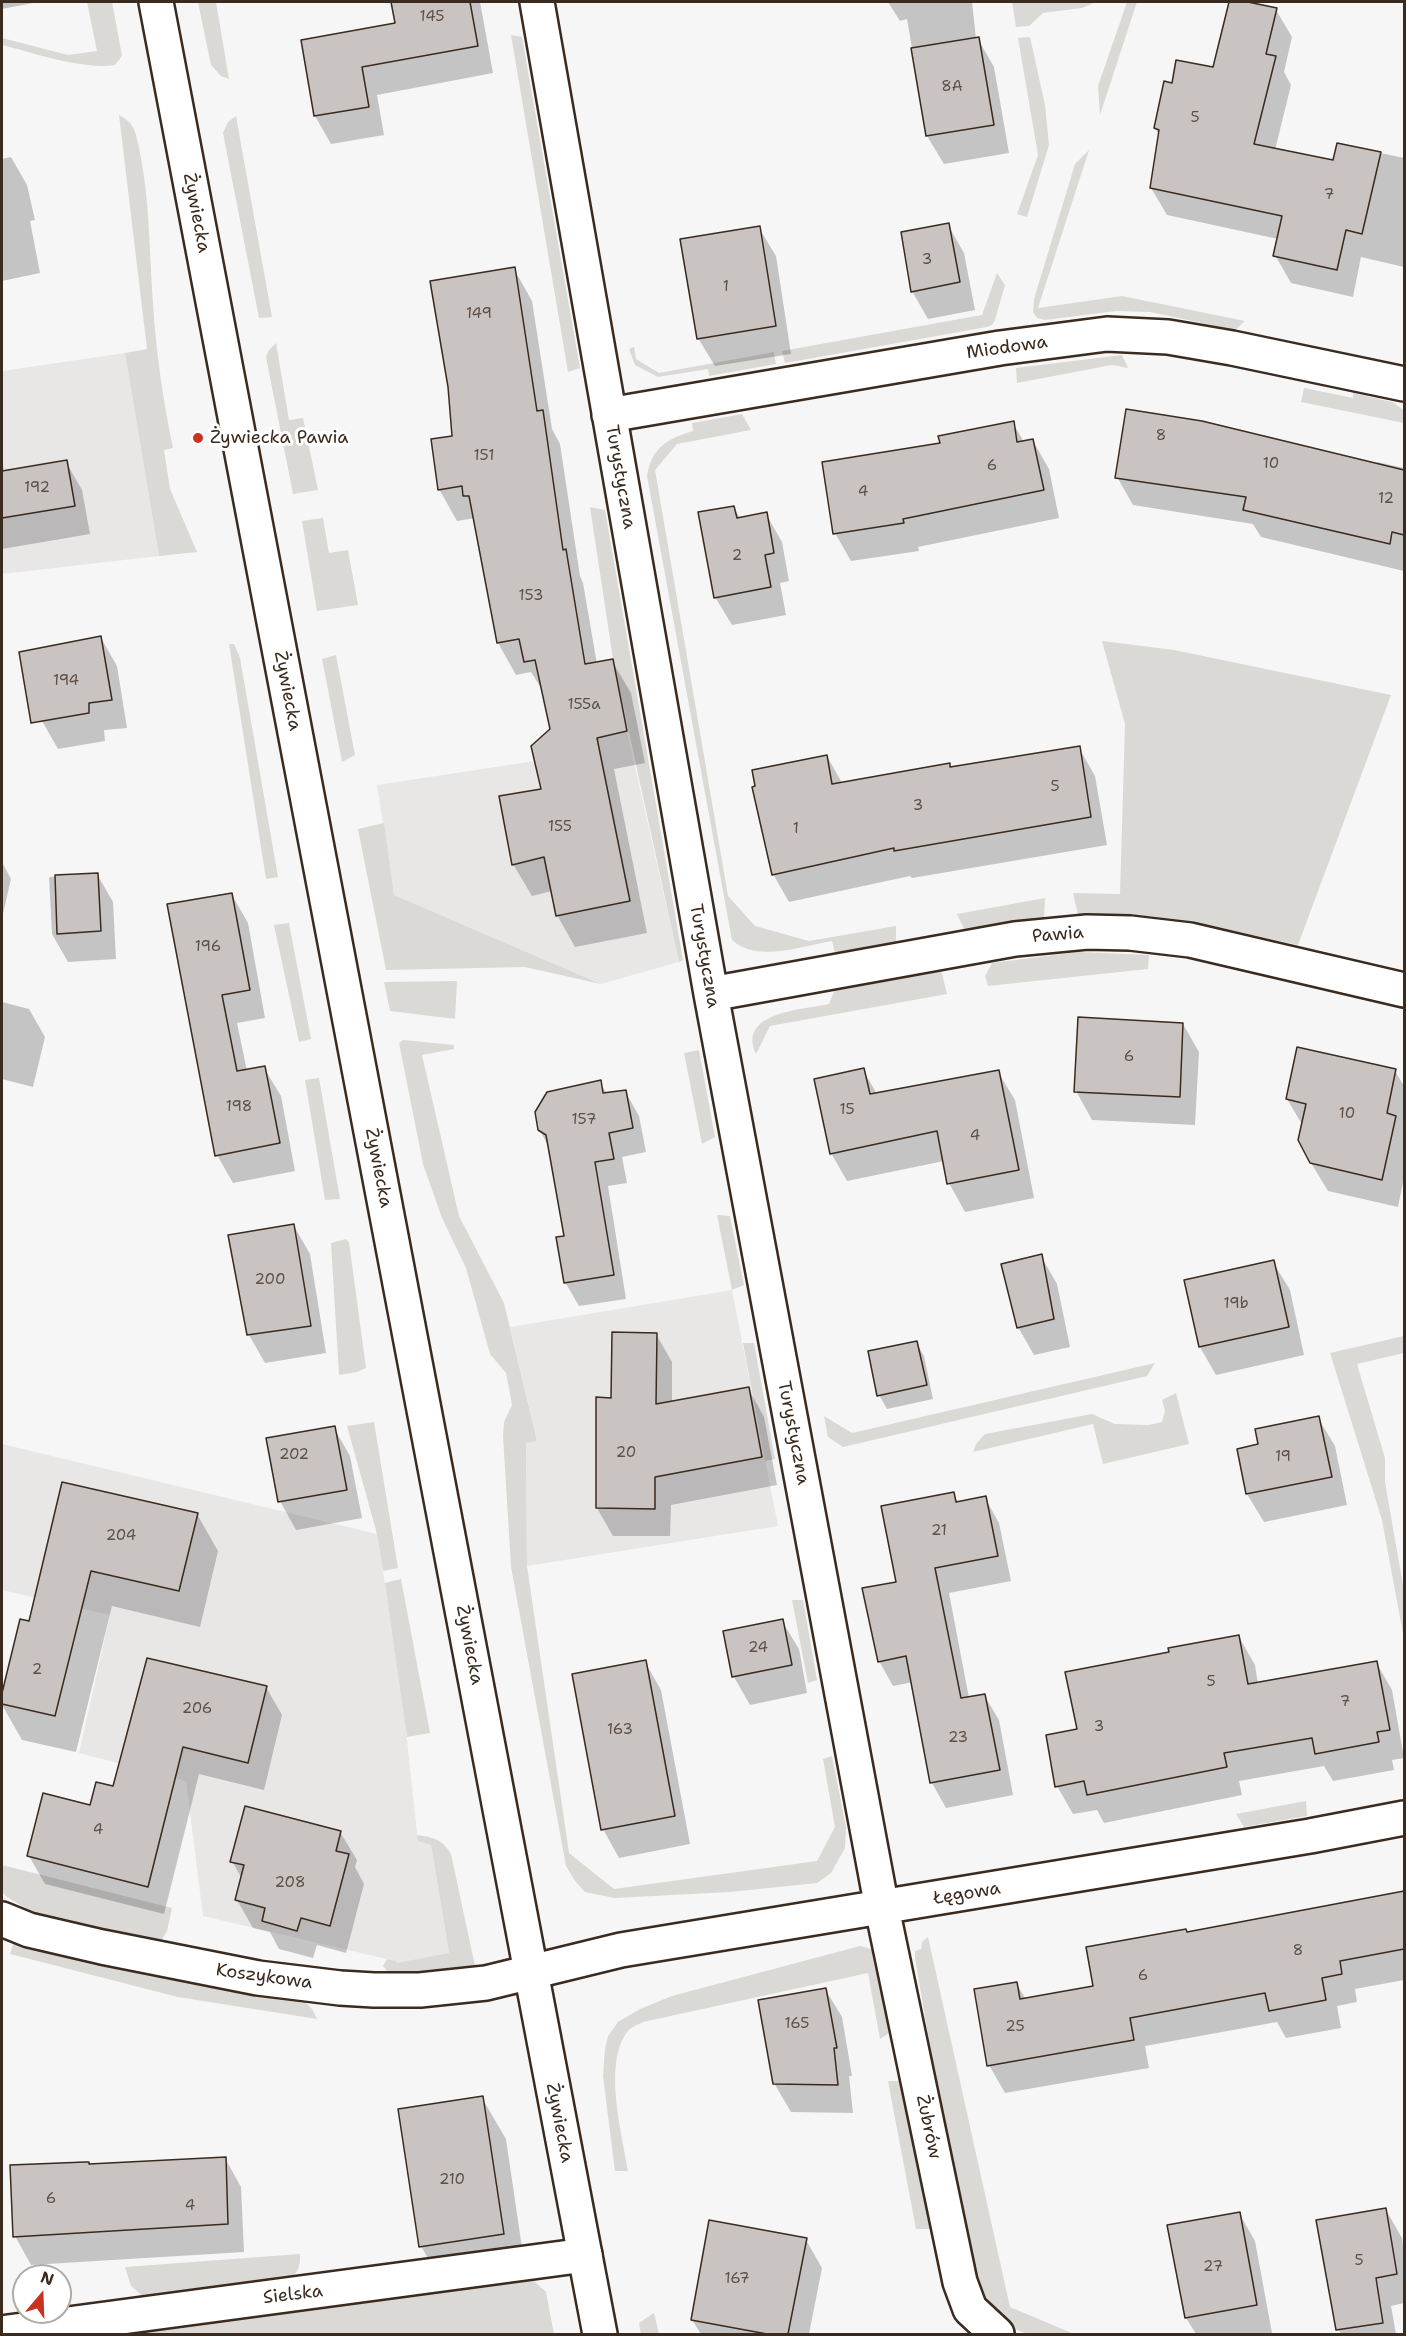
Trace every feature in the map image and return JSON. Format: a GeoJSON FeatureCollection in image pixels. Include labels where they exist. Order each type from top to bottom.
{"type":"FeatureCollection","features":[{"type":"Feature","properties":{"kind":"street","name":"Żywiecka"},"geometry":{"type":"LineString","coordinates":[[156,2],[600,2334]]}},
{"type":"Feature","properties":{"kind":"street","name":"Turystyczna"},"geometry":{"type":"LineString","coordinates":[[537,2],[711,994],[882,1908]]}},
{"type":"Feature","properties":{"kind":"street","name":"Miodowa"},"geometry":{"type":"LineString","coordinates":[[609,415],[1000,348],[1107,334],[1168,337],[1404,384]]}},
{"type":"Feature","properties":{"kind":"street","name":"Pawia"},"geometry":{"type":"LineString","coordinates":[[711,994],[1015,939],[1087,932],[1130,933],[1190,940],[1246,951],[1404,990]]}},
{"type":"Feature","properties":{"kind":"street","name":"Łęgowa"},"geometry":{"type":"LineString","coordinates":[[530,1971],[621,1950],[1310,1836],[1404,1818]]}},
{"type":"Feature","properties":{"kind":"street","name":"Żubrów"},"geometry":{"type":"LineString","coordinates":[[882,1908],[960,2282],[970,2309],[997,2334]]}},
{"type":"Feature","properties":{"kind":"street","name":"Koszykowa"},"geometry":{"type":"LineString","coordinates":[[2,1919],[29,1930],[184,1965],[258,1978],[340,1988],[420,1990],[476,1985],[530,1971]]}},
{"type":"Feature","properties":{"kind":"street","name":"Sielska"},"geometry":{"type":"LineString","coordinates":[[2,2333],[585,2256]]}},
{"type":"Feature","properties":{"kind":"shaded area"},"geometry":{"type":"Polygon","coordinates":[[[87,2],[112,2],[122,56],[115,65],[73,63],[2,45],[2,38],[68,55],[97,51],[87,2]]]}},
{"type":"Feature","properties":{"kind":"shaded area"},"geometry":{"type":"Polygon","coordinates":[[[198,2],[216,2],[229,79],[221,76],[211,65],[198,2]]]}},
{"type":"Feature","properties":{"kind":"shaded area"},"geometry":{"type":"Polygon","coordinates":[[[1012,2],[1096,2],[1082,8],[1043,13],[1029,26],[1016,27],[1012,2]]]}},
{"type":"Feature","properties":{"kind":"shaded area"},"geometry":{"type":"Polygon","coordinates":[[[1127,2],[1137,2],[1100,115],[1098,86],[1127,2]]]}},
{"type":"Feature","properties":{"kind":"shaded area"},"geometry":{"type":"Polygon","coordinates":[[[511,35],[522,37],[580,368],[568,372],[511,35]]]}},
{"type":"Feature","properties":{"kind":"shaded area"},"geometry":{"type":"Polygon","coordinates":[[[1030,37],[1045,105],[1049,145],[1027,217],[1017,214],[1038,155],[1018,38],[1030,37]]]}},
{"type":"Feature","properties":{"kind":"shaded area"},"geometry":{"type":"Polygon","coordinates":[[[119,115],[130,123],[135,131],[144,177],[156,340],[173,448],[164,450],[170,489],[197,552],[159,556],[125,353],[147,349],[119,115]]]}},
{"type":"Feature","properties":{"kind":"shaded area"},"geometry":{"type":"Polygon","coordinates":[[[236,116],[272,317],[259,318],[223,133],[228,122],[236,116]]]}},
{"type":"Feature","properties":{"kind":"shaded area"},"geometry":{"type":"Polygon","coordinates":[[[1089,150],[1038,308],[1122,296],[1245,321],[1235,330],[1150,312],[1116,311],[1045,320],[1037,318],[1033,312],[1034,299],[1075,164],[1089,150]]]}},
{"type":"Feature","properties":{"kind":"shaded area"},"geometry":{"type":"Polygon","coordinates":[[[997,273],[1005,285],[992,325],[785,363],[782,351],[982,315],[997,273]]]}},
{"type":"Feature","properties":{"kind":"shaded area"},"geometry":{"type":"Polygon","coordinates":[[[276,343],[289,420],[303,418],[318,490],[293,494],[266,357],[276,343]]]}},
{"type":"Feature","properties":{"kind":"shaded area"},"geometry":{"type":"Polygon","coordinates":[[[634,347],[636,359],[659,373],[774,352],[776,364],[709,376],[708,369],[658,377],[635,365],[629,349],[634,347]]]}},
{"type":"Feature","properties":{"kind":"shaded area"},"geometry":{"type":"Polygon","coordinates":[[[125,353],[159,556],[2,574],[2,371],[125,353]]]}},
{"type":"Feature","properties":{"kind":"shaded area"},"geometry":{"type":"Polygon","coordinates":[[[1122,355],[1128,368],[1112,365],[1017,383],[1016,368],[1122,355]]]}},
{"type":"Feature","properties":{"kind":"shaded area"},"geometry":{"type":"Polygon","coordinates":[[[1304,388],[1353,398],[1353,393],[1392,402],[1404,410],[1404,423],[1301,402],[1304,388]]]}},
{"type":"Feature","properties":{"kind":"shaded area"},"geometry":{"type":"Polygon","coordinates":[[[742,414],[751,430],[677,444],[655,470],[728,896],[755,926],[809,941],[896,926],[896,942],[835,953],[832,941],[766,952],[742,947],[732,940],[647,476],[649,466],[657,451],[668,441],[693,431],[692,423],[742,414]]]}},
{"type":"Feature","properties":{"kind":"shaded area"},"geometry":{"type":"Polygon","coordinates":[[[590,507],[605,510],[683,960],[679,962],[613,659],[590,507]]]}},
{"type":"Feature","properties":{"kind":"shaded area"},"geometry":{"type":"Polygon","coordinates":[[[323,518],[329,553],[348,550],[358,605],[317,611],[302,521],[323,518]]]}},
{"type":"Feature","properties":{"kind":"shaded area"},"geometry":{"type":"Polygon","coordinates":[[[1102,641],[1174,650],[1391,695],[1298,945],[1203,924],[1149,916],[1078,915],[1073,893],[1120,894],[1125,724],[1102,641]]]}},
{"type":"Feature","properties":{"kind":"shaded area"},"geometry":{"type":"Polygon","coordinates":[[[229,644],[234,644],[240,658],[278,877],[266,879],[229,644]]]}},
{"type":"Feature","properties":{"kind":"shaded area"},"geometry":{"type":"Polygon","coordinates":[[[336,655],[355,755],[342,762],[322,659],[336,655]]]}},
{"type":"Feature","properties":{"kind":"shaded area"},"geometry":{"type":"Polygon","coordinates":[[[627,731],[679,962],[601,984],[394,895],[377,785],[535,761],[596,738],[627,731]]]}},
{"type":"Feature","properties":{"kind":"shaded area"},"geometry":{"type":"Polygon","coordinates":[[[384,823],[394,895],[601,984],[525,967],[386,970],[358,829],[384,823]]]}},
{"type":"Feature","properties":{"kind":"shaded area"},"geometry":{"type":"Polygon","coordinates":[[[1045,898],[1044,918],[964,929],[957,914],[1045,898]]]}},
{"type":"Feature","properties":{"kind":"shaded area"},"geometry":{"type":"Polygon","coordinates":[[[289,923],[311,1039],[299,1042],[274,925],[289,923]]]}},
{"type":"Feature","properties":{"kind":"shaded area"},"geometry":{"type":"Polygon","coordinates":[[[1078,952],[1149,955],[1148,969],[988,986],[985,976],[992,963],[1078,952]]]}},
{"type":"Feature","properties":{"kind":"shaded area"},"geometry":{"type":"Polygon","coordinates":[[[941,970],[947,994],[770,1026],[756,1054],[753,1040],[756,1029],[775,1015],[829,1004],[835,989],[941,970]]]}},
{"type":"Feature","properties":{"kind":"shaded area"},"geometry":{"type":"Polygon","coordinates":[[[457,981],[455,1019],[390,1011],[384,982],[457,981]]]}},
{"type":"Feature","properties":{"kind":"shaded area"},"geometry":{"type":"Polygon","coordinates":[[[403,1040],[454,1045],[454,1049],[422,1055],[459,1216],[504,1303],[537,1441],[526,1443],[527,1566],[569,1853],[614,1889],[817,1861],[835,1827],[823,1759],[832,1756],[846,1827],[845,1848],[831,1873],[817,1883],[730,1892],[615,1898],[585,1892],[566,1866],[511,1567],[503,1436],[504,1422],[512,1405],[506,1373],[490,1354],[466,1268],[442,1218],[423,1164],[399,1043],[403,1040]]]}},
{"type":"Feature","properties":{"kind":"shaded area"},"geometry":{"type":"Polygon","coordinates":[[[699,1050],[715,1137],[702,1144],[684,1053],[699,1050]]]}},
{"type":"Feature","properties":{"kind":"shaded area"},"geometry":{"type":"Polygon","coordinates":[[[319,1078],[340,1199],[325,1200],[305,1080],[319,1078]]]}},
{"type":"Feature","properties":{"kind":"shaded area"},"geometry":{"type":"Polygon","coordinates":[[[717,1215],[730,1216],[744,1285],[732,1290],[717,1215]]]}},
{"type":"Feature","properties":{"kind":"shaded area"},"geometry":{"type":"Polygon","coordinates":[[[346,1239],[349,1242],[366,1368],[339,1375],[331,1243],[346,1239]]]}},
{"type":"Feature","properties":{"kind":"shaded area"},"geometry":{"type":"Polygon","coordinates":[[[732,1290],[778,1526],[527,1566],[526,1443],[537,1441],[510,1327],[732,1290]]]}},
{"type":"Feature","properties":{"kind":"shaded area"},"geometry":{"type":"Polygon","coordinates":[[[1404,1336],[1404,1353],[1357,1364],[1385,1458],[1385,1482],[1404,1591],[1404,1639],[1382,1520],[1330,1353],[1404,1336]]]}},
{"type":"Feature","properties":{"kind":"shaded area"},"geometry":{"type":"Polygon","coordinates":[[[743,1343],[754,1343],[775,1459],[765,1461],[743,1343]]]}},
{"type":"Feature","properties":{"kind":"shaded area"},"geometry":{"type":"Polygon","coordinates":[[[1155,1363],[1147,1376],[843,1447],[828,1437],[824,1416],[852,1433],[1155,1363]]]}},
{"type":"Feature","properties":{"kind":"shaded area"},"geometry":{"type":"Polygon","coordinates":[[[1176,1393],[1189,1444],[1103,1464],[1093,1424],[973,1452],[976,1444],[985,1434],[1092,1414],[1115,1424],[1149,1425],[1162,1422],[1165,1411],[1162,1400],[1176,1393]]]}},
{"type":"Feature","properties":{"kind":"shaded area"},"geometry":{"type":"Polygon","coordinates":[[[374,1422],[398,1568],[383,1571],[377,1534],[347,1426],[374,1422]]]}},
{"type":"Feature","properties":{"kind":"shaded area"},"geometry":{"type":"Polygon","coordinates":[[[2,1444],[377,1534],[401,1685],[418,1841],[431,1845],[449,1953],[396,1964],[395,1961],[203,1916],[186,1781],[79,1753],[110,1615],[2,1590],[2,1444]]]}},
{"type":"Feature","properties":{"kind":"shaded area"},"geometry":{"type":"Polygon","coordinates":[[[401,1579],[430,1733],[407,1737],[385,1583],[401,1579]]]}},
{"type":"Feature","properties":{"kind":"shaded area"},"geometry":{"type":"Polygon","coordinates":[[[792,1600],[803,1600],[817,1680],[808,1683],[792,1600]]]}},
{"type":"Feature","properties":{"kind":"shaded area"},"geometry":{"type":"Polygon","coordinates":[[[1306,1801],[1307,1816],[1244,1827],[1236,1814],[1306,1801]]]}},
{"type":"Feature","properties":{"kind":"shaded area"},"geometry":{"type":"Polygon","coordinates":[[[417,1835],[437,1840],[445,1845],[451,1854],[475,1966],[443,1974],[393,1978],[383,1966],[387,1959],[397,1963],[449,1953],[431,1845],[418,1841],[417,1835]]]}},
{"type":"Feature","properties":{"kind":"shaded area"},"geometry":{"type":"Polygon","coordinates":[[[2,1865],[172,1908],[167,1931],[160,1943],[37,1915],[2,1892],[2,1865]]]}},
{"type":"Feature","properties":{"kind":"shaded area"},"geometry":{"type":"Polygon","coordinates":[[[928,1937],[1010,2307],[1074,2334],[1027,2334],[1004,2324],[983,2298],[935,2076],[915,1958],[915,1951],[921,1949],[922,1942],[928,1937]]]}},
{"type":"Feature","properties":{"kind":"shaded area"},"geometry":{"type":"Polygon","coordinates":[[[15,1939],[300,1997],[312,2009],[317,2019],[178,1997],[10,1954],[15,1939]]]}},
{"type":"Feature","properties":{"kind":"shaded area"},"geometry":{"type":"Polygon","coordinates":[[[860,1946],[871,1949],[880,1967],[893,2030],[880,2039],[868,1973],[643,2022],[629,2030],[620,2046],[615,2081],[628,2171],[615,2171],[603,2076],[608,2036],[618,2022],[640,2009],[672,1996],[860,1946]]]}},
{"type":"Feature","properties":{"kind":"shaded area"},"geometry":{"type":"Polygon","coordinates":[[[888,2081],[903,2081],[931,2229],[916,2229],[888,2081]]]}},
{"type":"Feature","properties":{"kind":"shaded area"},"geometry":{"type":"Polygon","coordinates":[[[300,2254],[300,2263],[294,2275],[284,2280],[247,2288],[147,2300],[131,2286],[125,2267],[300,2254]]]}},
{"type":"Feature","properties":{"kind":"shaded area"},"geometry":{"type":"Polygon","coordinates":[[[534,2281],[546,2292],[554,2334],[75,2334],[534,2281]]]}},
{"type":"Feature","properties":{"kind":"shaded area"},"geometry":{"type":"Polygon","coordinates":[[[654,2313],[659,2334],[641,2334],[639,2323],[654,2313]]]}},
{"type":"Feature","properties":{"kind":"building"},"geometry":{"type":"Polygon","coordinates":[[[391,2],[470,2],[478,46],[362,67],[369,107],[314,116],[301,40],[395,23],[391,2]]]}},
{"type":"Feature","properties":{"kind":"building"},"geometry":{"type":"Polygon","coordinates":[[[1229,2],[1248,2],[1277,8],[1266,54],[1276,56],[1254,144],[1333,160],[1337,143],[1381,152],[1362,234],[1346,230],[1337,270],[1273,256],[1282,216],[1150,188],[1159,130],[1154,128],[1164,81],[1172,83],[1176,60],[1213,67],[1229,2]]]}},
{"type":"Feature","properties":{"kind":"building"},"geometry":{"type":"Polygon","coordinates":[[[979,37],[994,125],[926,136],[911,48],[979,37]]]}},
{"type":"Feature","properties":{"kind":"building"},"geometry":{"type":"Polygon","coordinates":[[[949,223],[960,282],[911,292],[901,232],[949,223]]]}},
{"type":"Feature","properties":{"kind":"building"},"geometry":{"type":"Polygon","coordinates":[[[760,226],[776,326],[697,339],[680,239],[760,226]]]}},
{"type":"Feature","properties":{"kind":"building"},"geometry":{"type":"Polygon","coordinates":[[[515,267],[537,411],[543,410],[563,550],[566,549],[585,664],[613,659],[627,731],[597,738],[630,901],[556,916],[544,857],[512,865],[499,796],[541,789],[531,746],[550,729],[535,660],[524,662],[519,639],[497,643],[469,496],[463,496],[462,486],[438,490],[431,439],[452,436],[448,387],[430,281],[515,267]]]}},
{"type":"Feature","properties":{"kind":"building"},"geometry":{"type":"Polygon","coordinates":[[[1126,409],[1202,421],[1404,470],[1404,535],[1392,532],[1390,544],[1243,510],[1246,497],[1115,478],[1126,409]]]}},
{"type":"Feature","properties":{"kind":"building"},"geometry":{"type":"Polygon","coordinates":[[[1014,421],[1017,442],[1033,439],[1044,490],[903,519],[904,523],[833,534],[822,462],[940,443],[938,436],[1014,421]]]}},
{"type":"Feature","properties":{"kind":"building"},"geometry":{"type":"Polygon","coordinates":[[[67,460],[75,506],[2,518],[2,471],[67,460]]]}},
{"type":"Feature","properties":{"kind":"building"},"geometry":{"type":"Polygon","coordinates":[[[734,506],[737,518],[767,512],[774,553],[765,555],[771,587],[714,598],[698,512],[734,506]]]}},
{"type":"Feature","properties":{"kind":"building"},"geometry":{"type":"Polygon","coordinates":[[[101,636],[112,700],[89,703],[89,713],[31,723],[19,652],[101,636]]]}},
{"type":"Feature","properties":{"kind":"building"},"geometry":{"type":"Polygon","coordinates":[[[1080,746],[1091,817],[894,851],[894,848],[772,875],[752,787],[755,786],[752,770],[827,755],[832,784],[950,763],[950,767],[1080,746]]]}},
{"type":"Feature","properties":{"kind":"building"},"geometry":{"type":"Polygon","coordinates":[[[98,873],[101,931],[57,934],[55,875],[98,873]]]}},
{"type":"Feature","properties":{"kind":"building"},"geometry":{"type":"Polygon","coordinates":[[[232,893],[250,990],[222,995],[237,1071],[265,1066],[280,1143],[215,1156],[167,904],[232,893]]]}},
{"type":"Feature","properties":{"kind":"building"},"geometry":{"type":"Polygon","coordinates":[[[1078,1017],[1183,1023],[1180,1097],[1074,1092],[1078,1017]]]}},
{"type":"Feature","properties":{"kind":"building"},"geometry":{"type":"Polygon","coordinates":[[[1297,1047],[1396,1069],[1387,1113],[1396,1116],[1382,1180],[1310,1163],[1298,1140],[1306,1104],[1286,1099],[1297,1047]]]}},
{"type":"Feature","properties":{"kind":"building"},"geometry":{"type":"Polygon","coordinates":[[[864,1068],[870,1094],[999,1070],[1019,1170],[947,1184],[937,1131],[830,1154],[814,1079],[864,1068]]]}},
{"type":"Feature","properties":{"kind":"building"},"geometry":{"type":"Polygon","coordinates":[[[601,1080],[603,1093],[626,1090],[633,1128],[609,1133],[614,1159],[595,1162],[614,1275],[564,1283],[556,1237],[564,1236],[546,1135],[538,1130],[535,1112],[547,1092],[601,1080]]]}},
{"type":"Feature","properties":{"kind":"building"},"geometry":{"type":"Polygon","coordinates":[[[294,1224],[311,1326],[247,1335],[228,1235],[294,1224]]]}},
{"type":"Feature","properties":{"kind":"building"},"geometry":{"type":"Polygon","coordinates":[[[1042,1254],[1054,1319],[1017,1328],[1001,1264],[1042,1254]]]}},
{"type":"Feature","properties":{"kind":"building"},"geometry":{"type":"Polygon","coordinates":[[[1274,1260],[1289,1327],[1199,1347],[1184,1280],[1274,1260]]]}},
{"type":"Feature","properties":{"kind":"building"},"geometry":{"type":"Polygon","coordinates":[[[612,1332],[657,1333],[656,1404],[749,1387],[762,1457],[655,1477],[655,1509],[596,1508],[596,1397],[611,1398],[612,1332]]]}},
{"type":"Feature","properties":{"kind":"building"},"geometry":{"type":"Polygon","coordinates":[[[917,1341],[927,1385],[877,1396],[868,1351],[917,1341]]]}},
{"type":"Feature","properties":{"kind":"building"},"geometry":{"type":"Polygon","coordinates":[[[1319,1416],[1332,1477],[1246,1494],[1237,1449],[1258,1444],[1255,1429],[1319,1416]]]}},
{"type":"Feature","properties":{"kind":"building"},"geometry":{"type":"Polygon","coordinates":[[[335,1426],[347,1490],[278,1502],[266,1438],[335,1426]]]}},
{"type":"Feature","properties":{"kind":"building"},"geometry":{"type":"Polygon","coordinates":[[[62,1482],[198,1513],[179,1591],[91,1571],[55,1716],[2,1704],[2,1693],[20,1619],[29,1621],[62,1482]]]}},
{"type":"Feature","properties":{"kind":"building"},"geometry":{"type":"Polygon","coordinates":[[[954,1492],[956,1502],[986,1496],[998,1556],[935,1568],[961,1698],[985,1694],[1000,1770],[930,1783],[906,1656],[878,1662],[862,1588],[896,1582],[881,1506],[954,1492]]]}},
{"type":"Feature","properties":{"kind":"building"},"geometry":{"type":"Polygon","coordinates":[[[783,1619],[792,1665],[732,1677],[723,1631],[783,1619]]]}},
{"type":"Feature","properties":{"kind":"building"},"geometry":{"type":"Polygon","coordinates":[[[1239,1635],[1248,1684],[1377,1661],[1390,1730],[1377,1732],[1379,1742],[1315,1754],[1312,1738],[1224,1753],[1227,1767],[1087,1795],[1084,1781],[1055,1787],[1046,1735],[1077,1729],[1065,1672],[1169,1652],[1168,1648],[1239,1635]]]}},
{"type":"Feature","properties":{"kind":"building"},"geometry":{"type":"Polygon","coordinates":[[[147,1658],[267,1686],[248,1763],[183,1747],[148,1887],[27,1856],[43,1793],[90,1805],[96,1782],[113,1786],[147,1658]]]}},
{"type":"Feature","properties":{"kind":"building"},"geometry":{"type":"Polygon","coordinates":[[[646,1660],[675,1816],[601,1830],[572,1674],[646,1660]]]}},
{"type":"Feature","properties":{"kind":"building"},"geometry":{"type":"Polygon","coordinates":[[[245,1806],[341,1831],[336,1851],[349,1854],[330,1926],[301,1918],[297,1931],[262,1921],[265,1908],[235,1900],[244,1865],[230,1862],[245,1806]]]}},
{"type":"Feature","properties":{"kind":"building"},"geometry":{"type":"Polygon","coordinates":[[[1404,1891],[1404,1949],[1340,1961],[1342,1974],[1322,1978],[1326,2000],[1269,2011],[1265,1993],[1130,2018],[1134,2040],[987,2066],[974,1989],[1017,1982],[1020,1999],[1093,1986],[1086,1947],[1186,1929],[1187,1932],[1404,1891]]]}},
{"type":"Feature","properties":{"kind":"building"},"geometry":{"type":"Polygon","coordinates":[[[826,1988],[837,2048],[834,2048],[838,2085],[773,2084],[758,2000],[826,1988]]]}},
{"type":"Feature","properties":{"kind":"building"},"geometry":{"type":"Polygon","coordinates":[[[483,2096],[504,2234],[419,2247],[398,2109],[483,2096]]]}},
{"type":"Feature","properties":{"kind":"building"},"geometry":{"type":"Polygon","coordinates":[[[226,2157],[228,2224],[13,2237],[10,2165],[85,2162],[89,2164],[226,2157]]]}},
{"type":"Feature","properties":{"kind":"building"},"geometry":{"type":"Polygon","coordinates":[[[1386,2208],[1397,2274],[1376,2278],[1383,2323],[1336,2330],[1316,2220],[1386,2208]]]}},
{"type":"Feature","properties":{"kind":"building"},"geometry":{"type":"Polygon","coordinates":[[[1240,2212],[1257,2305],[1185,2318],[1167,2225],[1240,2212]]]}},
{"type":"Feature","properties":{"kind":"building"},"geometry":{"type":"Polygon","coordinates":[[[709,2220],[807,2238],[788,2334],[767,2334],[691,2320],[709,2220]]]}},
{"type":"Feature","properties":{"kind":"place","name":"Żywiecka Pawia"},"geometry":{"type":"Point","coordinates":[198,438]}}]}
